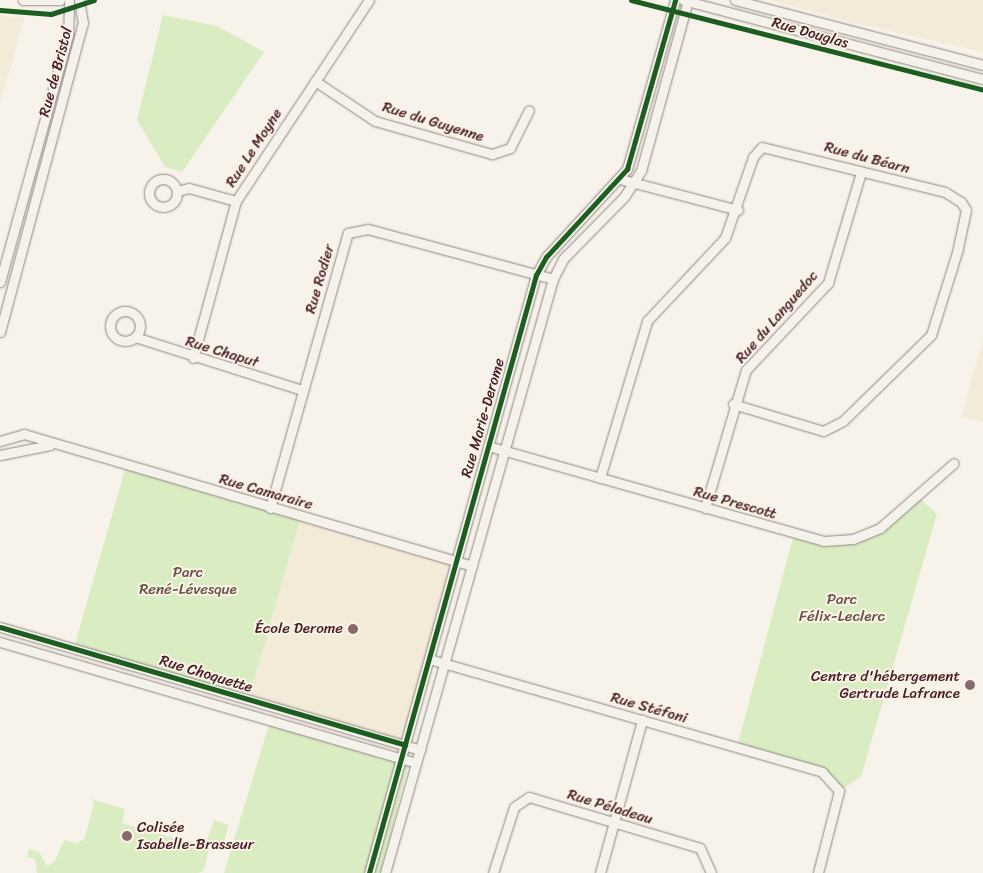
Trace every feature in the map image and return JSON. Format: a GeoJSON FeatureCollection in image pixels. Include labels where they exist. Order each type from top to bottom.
{"type":"FeatureCollection","features":[{"type":"Feature","properties":{"kind":"street"},"geometry":{"type":"LineString","coordinates":[[23,0],[60,0]]}},
{"type":"Feature","properties":{"kind":"street","name":"Rue de Bristol"},"geometry":{"type":"LineString","coordinates":[[0,282],[69,30],[69,0]]}},
{"type":"Feature","properties":{"kind":"street","name":"Rue de Bristol"},"geometry":{"type":"LineString","coordinates":[[0,332],[83,23],[79,0]]}},
{"type":"Feature","properties":{"kind":"street","name":"Rue Le Moyne"},"geometry":{"type":"LineString","coordinates":[[193,358],[236,201],[369,0]]}},
{"type":"Feature","properties":{"kind":"street","name":"Rue Marie-Derome"},"geometry":{"type":"LineString","coordinates":[[369,873],[536,275],[546,257],[620,179],[627,169],[676,0]]}},
{"type":"Feature","properties":{"kind":"street","name":"Rue Marie-Derome"},"geometry":{"type":"LineString","coordinates":[[385,873],[552,279],[563,259],[635,183],[686,0]]}},
{"type":"Feature","properties":{"kind":"street","name":"Rue Douglas"},"geometry":{"type":"LineString","coordinates":[[686,0],[983,79]]}},
{"type":"Feature","properties":{"kind":"street","name":"Rue Douglas"},"geometry":{"type":"LineString","coordinates":[[735,0],[983,66]]}},
{"type":"Feature","properties":{"kind":"street","name":"Rue du Guyenne"},"geometry":{"type":"LineString","coordinates":[[315,81],[375,121],[492,154],[510,148],[529,110]]}},
{"type":"Feature","properties":{"kind":"street","name":"Rue du Béarn"},"geometry":{"type":"LineString","coordinates":[[600,478],[647,321],[725,238],[738,210],[753,157],[762,146],[946,192],[966,210],[931,335],[833,428],[808,428],[733,404]]}},
{"type":"Feature","properties":{"kind":"street"},"geometry":{"type":"LineString","coordinates":[[36,147],[50,151]]}},
{"type":"Feature","properties":{"kind":"street","name":"Rue du Languedoc"},"geometry":{"type":"LineString","coordinates":[[705,508],[733,404],[746,370],[828,283],[861,172]]}},
{"type":"Feature","properties":{"kind":"street"},"geometry":{"type":"LineString","coordinates":[[620,179],[738,210]]}},
{"type":"Feature","properties":{"kind":"street"},"geometry":{"type":"LineString","coordinates":[[177,191],[189,188],[236,201]]}},
{"type":"Feature","properties":{"kind":"street","name":"Rue Rodier"},"geometry":{"type":"LineString","coordinates":[[270,508],[348,233],[368,229],[552,279]]}},
{"type":"Feature","properties":{"kind":"street"},"geometry":{"type":"LineString","coordinates":[[0,286],[11,288]]}},
{"type":"Feature","properties":{"kind":"street","name":"Rue Chaput"},"geometry":{"type":"LineString","coordinates":[[135,337],[193,358],[302,390]]}},
{"type":"Feature","properties":{"kind":"street","name":"Rue Camaraire"},"geometry":{"type":"LineString","coordinates":[[0,442],[24,434],[53,445],[472,566]]}},
{"type":"Feature","properties":{"kind":"street","name":"Rue Camaraire"},"geometry":{"type":"LineString","coordinates":[[0,455],[53,445]]}},
{"type":"Feature","properties":{"kind":"street","name":"Rue Prescott"},"geometry":{"type":"LineString","coordinates":[[488,446],[824,542],[853,539],[902,514],[954,463]]}},
{"type":"Feature","properties":{"kind":"street","name":"Rue Choquette"},"geometry":{"type":"LineString","coordinates":[[0,626],[420,750]]}},
{"type":"Feature","properties":{"kind":"street","name":"Rue Choquette"},"geometry":{"type":"LineString","coordinates":[[0,642],[416,763]]}},
{"type":"Feature","properties":{"kind":"street"},"geometry":{"type":"LineString","coordinates":[[51,657],[55,643]]}},
{"type":"Feature","properties":{"kind":"street","name":"Rue Stéfoni"},"geometry":{"type":"LineString","coordinates":[[429,658],[822,772],[839,792],[838,806],[818,873]]}},
{"type":"Feature","properties":{"kind":"street","name":"Rue Choquette"},"geometry":{"type":"LineString","coordinates":[[192,698],[196,685]]}},
{"type":"Feature","properties":{"kind":"street"},"geometry":{"type":"LineString","coordinates":[[600,873],[642,720]]}},
{"type":"Feature","properties":{"kind":"street","name":"Rue Péladeau"},"geometry":{"type":"LineString","coordinates":[[493,873],[514,807],[529,797],[700,848],[711,873]]}},
{"type":"Feature","properties":{"kind":"shaded area"},"geometry":{"type":"Polygon","coordinates":[[[770,0],[983,0],[983,52],[859,24],[770,0]]]}},
{"type":"Feature","properties":{"kind":"shaded area"},"geometry":{"type":"Polygon","coordinates":[[[0,16],[25,17],[0,103],[0,16]]]}},
{"type":"Feature","properties":{"kind":"shaded area"},"geometry":{"type":"Polygon","coordinates":[[[983,339],[983,422],[961,417],[983,339]]]}},
{"type":"Feature","properties":{"kind":"shaded area","name":"École Derome"},"geometry":{"type":"Polygon","coordinates":[[[301,517],[456,561],[404,742],[249,698],[301,517]]]}},
{"type":"Feature","properties":{"kind":"green space"},"geometry":{"type":"Polygon","coordinates":[[[163,15],[217,26],[264,52],[182,172],[165,167],[137,120],[163,15]]]}},
{"type":"Feature","properties":{"kind":"green space","name":"Parc René-Lévesque"},"geometry":{"type":"Polygon","coordinates":[[[126,466],[301,516],[249,696],[74,646],[126,466]]]}},
{"type":"Feature","properties":{"kind":"green space","name":"Parc Félix-Leclerc"},"geometry":{"type":"Polygon","coordinates":[[[919,497],[937,514],[861,777],[839,791],[822,772],[737,747],[794,534],[824,541],[880,528],[919,497]]]}},
{"type":"Feature","properties":{"kind":"green space"},"geometry":{"type":"Polygon","coordinates":[[[271,718],[410,758],[381,873],[224,873],[271,718]]]}},
{"type":"Feature","properties":{"kind":"green space","name":"Colisée Isabelle-Brasseur"},"geometry":{"type":"Polygon","coordinates":[[[91,799],[125,809],[122,823],[205,847],[214,820],[229,825],[222,848],[210,845],[204,870],[199,873],[37,873],[35,859],[27,857],[29,849],[39,852],[47,866],[55,861],[64,840],[78,844],[85,837],[94,804],[91,799]]]}},
{"type":"Feature","properties":{"kind":"cycle path"},"geometry":{"type":"LineString","coordinates":[[0,10],[51,14],[94,0]]}},
{"type":"Feature","properties":{"kind":"cycle path"},"geometry":{"type":"LineString","coordinates":[[631,0],[983,90]]}},
{"type":"Feature","properties":{"kind":"cycle path"},"geometry":{"type":"LineString","coordinates":[[369,873],[536,275],[546,257],[627,169],[675,0]]}},
{"type":"Feature","properties":{"kind":"cycle path"},"geometry":{"type":"LineString","coordinates":[[0,627],[405,745]]}},
{"type":"Feature","properties":{"kind":"place","name":"École Derome"},"geometry":{"type":"Point","coordinates":[353,629]}},
{"type":"Feature","properties":{"kind":"place","name":"Centre d'hébergement Gertrude Lafrance"},"geometry":{"type":"Point","coordinates":[970,685]}},
{"type":"Feature","properties":{"kind":"place","name":"Colisée Isabelle-Brasseur"},"geometry":{"type":"Point","coordinates":[127,836]}}]}
